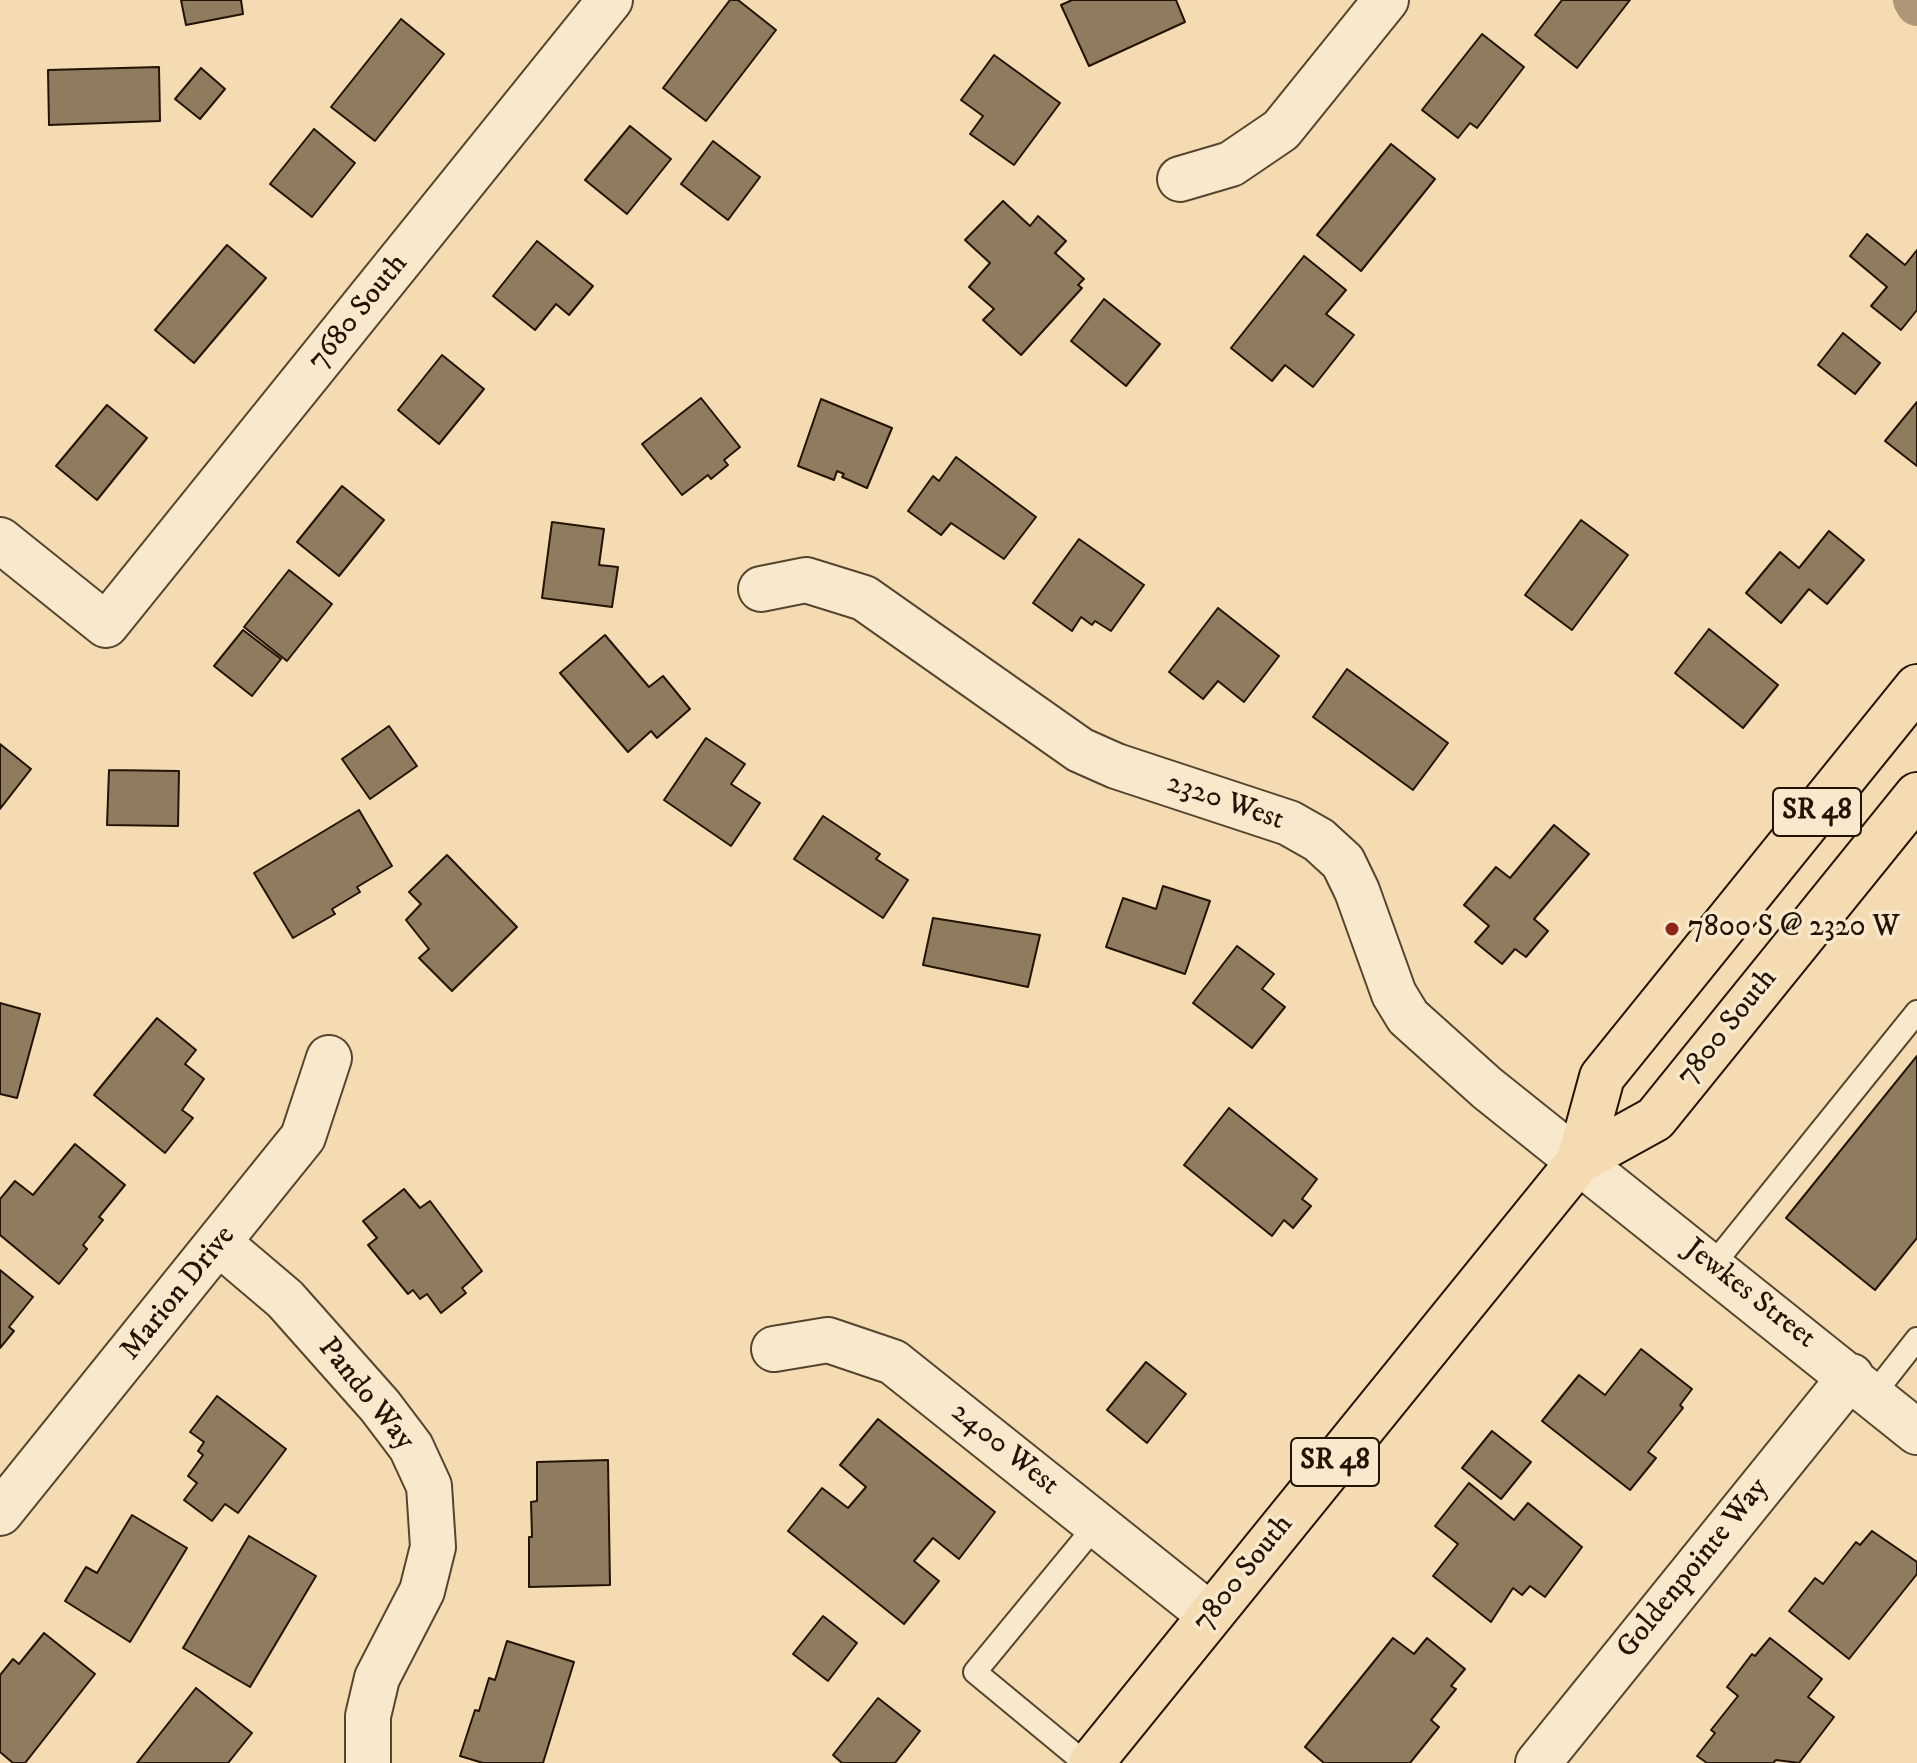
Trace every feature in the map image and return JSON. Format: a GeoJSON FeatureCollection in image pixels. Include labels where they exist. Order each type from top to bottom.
{"type":"FeatureCollection","features":[{"type":"Feature","properties":{"kind":"main road","name":"7800 South"},"geometry":{"type":"LineString","coordinates":[[1579,1161],[1602,1077],[1917,687]]}},
{"type":"Feature","properties":{"kind":"main road","name":"7800 South"},"geometry":{"type":"LineString","coordinates":[[1088,1763],[1579,1161],[1655,1119],[1917,795]]}},
{"type":"Feature","properties":{"kind":"street","name":"7680 South"},"geometry":{"type":"LineString","coordinates":[[0,540],[106,625],[610,0]]}},
{"type":"Feature","properties":{"kind":"street"},"geometry":{"type":"LineString","coordinates":[[1180,179],[1231,164],[1281,130],[1386,0]]}},
{"type":"Feature","properties":{"kind":"street","name":"2320 West"},"geometry":{"type":"LineString","coordinates":[[761,589],[806,580],[864,598],[1080,750],[1116,766],[1289,823],[1319,840],[1343,862],[1394,994],[1408,1017],[1487,1088],[1579,1161]]}},
{"type":"Feature","properties":{"kind":"street","name":"Marion Drive"},"geometry":{"type":"LineString","coordinates":[[0,1513],[303,1137],[329,1058]]}},
{"type":"Feature","properties":{"kind":"street","name":"Jewkes Street"},"geometry":{"type":"LineString","coordinates":[[1579,1161],[1917,1432]]}},
{"type":"Feature","properties":{"kind":"street","name":"Pando Way"},"geometry":{"type":"LineString","coordinates":[[219,1243],[285,1299],[380,1406],[411,1447],[429,1486],[433,1547],[422,1591],[377,1678],[368,1716],[368,1763]]}},
{"type":"Feature","properties":{"kind":"street","name":"2400 West"},"geometry":{"type":"LineString","coordinates":[[774,1349],[828,1340],[893,1362],[1210,1615]]}},
{"type":"Feature","properties":{"kind":"street","name":"Goldenpointe Way"},"geometry":{"type":"LineString","coordinates":[[1538,1763],[1862,1385]]}},
{"type":"Feature","properties":{"kind":"lane"},"geometry":{"type":"LineString","coordinates":[[1712,1266],[1917,1012]]}},
{"type":"Feature","properties":{"kind":"lane"},"geometry":{"type":"LineString","coordinates":[[1862,1385],[1917,1339]]}},
{"type":"Feature","properties":{"kind":"lane"},"geometry":{"type":"LineString","coordinates":[[1088,1763],[975,1672],[1097,1524]]}},
{"type":"Feature","properties":{"kind":"building"},"geometry":{"type":"Polygon","coordinates":[[[181,0],[241,0],[243,14],[186,25],[181,0]]]}},
{"type":"Feature","properties":{"kind":"building"},"geometry":{"type":"Polygon","coordinates":[[[730,0],[738,0],[776,30],[706,121],[663,88],[730,0]]]}},
{"type":"Feature","properties":{"kind":"building"},"geometry":{"type":"Polygon","coordinates":[[[1072,0],[1176,0],[1185,22],[1089,66],[1061,5],[1072,0]]]}},
{"type":"Feature","properties":{"kind":"building"},"geometry":{"type":"Polygon","coordinates":[[[1562,0],[1630,0],[1577,68],[1535,35],[1562,0]]]}},
{"type":"Feature","properties":{"kind":"building"},"geometry":{"type":"Polygon","coordinates":[[[401,19],[444,54],[375,141],[331,107],[401,19]]]}},
{"type":"Feature","properties":{"kind":"building"},"geometry":{"type":"Polygon","coordinates":[[[1482,34],[1524,67],[1477,128],[1470,123],[1458,138],[1422,110],[1482,34]]]}},
{"type":"Feature","properties":{"kind":"building"},"geometry":{"type":"Polygon","coordinates":[[[994,55],[1060,103],[1014,165],[970,134],[983,116],[961,100],[994,55]]]}},
{"type":"Feature","properties":{"kind":"building"},"geometry":{"type":"Polygon","coordinates":[[[159,67],[160,121],[49,125],[48,70],[159,67]]]}},
{"type":"Feature","properties":{"kind":"building"},"geometry":{"type":"Polygon","coordinates":[[[201,68],[225,89],[200,119],[175,99],[201,68]]]}},
{"type":"Feature","properties":{"kind":"building"},"geometry":{"type":"Polygon","coordinates":[[[630,126],[671,159],[627,214],[585,180],[630,126]]]}},
{"type":"Feature","properties":{"kind":"building"},"geometry":{"type":"Polygon","coordinates":[[[314,129],[355,163],[312,217],[270,184],[314,129]]]}},
{"type":"Feature","properties":{"kind":"building"},"geometry":{"type":"Polygon","coordinates":[[[713,141],[760,177],[728,220],[681,184],[713,141]]]}},
{"type":"Feature","properties":{"kind":"building"},"geometry":{"type":"Polygon","coordinates":[[[1391,144],[1435,179],[1361,271],[1317,235],[1391,144]]]}},
{"type":"Feature","properties":{"kind":"building"},"geometry":{"type":"Polygon","coordinates":[[[1003,201],[1030,226],[1038,216],[1066,241],[1055,253],[1084,279],[1078,285],[1082,288],[1021,355],[983,320],[994,309],[969,287],[990,263],[965,240],[1003,201]]]}},
{"type":"Feature","properties":{"kind":"building"},"geometry":{"type":"Polygon","coordinates":[[[1867,234],[1905,265],[1917,250],[1917,310],[1901,330],[1871,306],[1887,287],[1850,256],[1867,234]]]}},
{"type":"Feature","properties":{"kind":"building"},"geometry":{"type":"Polygon","coordinates":[[[537,241],[593,286],[569,315],[556,304],[535,330],[493,296],[537,241]]]}},
{"type":"Feature","properties":{"kind":"building"},"geometry":{"type":"Polygon","coordinates":[[[227,245],[266,278],[194,363],[155,330],[227,245]]]}},
{"type":"Feature","properties":{"kind":"building"},"geometry":{"type":"Polygon","coordinates":[[[1304,256],[1346,290],[1326,314],[1354,335],[1313,387],[1285,365],[1272,381],[1231,348],[1304,256]]]}},
{"type":"Feature","properties":{"kind":"building"},"geometry":{"type":"Polygon","coordinates":[[[1104,299],[1160,344],[1126,386],[1071,341],[1104,299]]]}},
{"type":"Feature","properties":{"kind":"building"},"geometry":{"type":"Polygon","coordinates":[[[1843,333],[1880,363],[1855,394],[1818,365],[1843,333]]]}},
{"type":"Feature","properties":{"kind":"building"},"geometry":{"type":"Polygon","coordinates":[[[442,355],[484,389],[439,444],[398,410],[442,355]]]}},
{"type":"Feature","properties":{"kind":"building"},"geometry":{"type":"Polygon","coordinates":[[[701,398],[740,447],[724,460],[728,465],[711,479],[708,475],[682,495],[642,444],[701,398]]]}},
{"type":"Feature","properties":{"kind":"building"},"geometry":{"type":"Polygon","coordinates":[[[821,399],[892,428],[867,488],[842,477],[844,474],[837,471],[834,480],[798,466],[821,399]]]}},
{"type":"Feature","properties":{"kind":"building"},"geometry":{"type":"Polygon","coordinates":[[[1917,402],[1917,466],[1885,441],[1917,402]]]}},
{"type":"Feature","properties":{"kind":"building"},"geometry":{"type":"Polygon","coordinates":[[[107,405],[147,438],[97,500],[56,466],[107,405]]]}},
{"type":"Feature","properties":{"kind":"building"},"geometry":{"type":"Polygon","coordinates":[[[956,457],[1036,517],[1004,559],[951,523],[941,535],[908,511],[933,476],[939,481],[956,457]]]}},
{"type":"Feature","properties":{"kind":"building"},"geometry":{"type":"Polygon","coordinates":[[[342,486],[384,520],[339,576],[297,542],[342,486]]]}},
{"type":"Feature","properties":{"kind":"building"},"geometry":{"type":"Polygon","coordinates":[[[1581,520],[1628,555],[1572,630],[1525,595],[1581,520]]]}},
{"type":"Feature","properties":{"kind":"building"},"geometry":{"type":"Polygon","coordinates":[[[552,522],[604,529],[599,565],[618,567],[612,607],[542,598],[552,522]]]}},
{"type":"Feature","properties":{"kind":"building"},"geometry":{"type":"Polygon","coordinates":[[[1829,531],[1864,560],[1827,604],[1809,589],[1781,623],[1746,593],[1780,552],[1799,568],[1829,531]]]}},
{"type":"Feature","properties":{"kind":"building"},"geometry":{"type":"Polygon","coordinates":[[[1079,539],[1144,585],[1111,631],[1095,621],[1092,625],[1081,617],[1072,631],[1033,603],[1079,539]]]}},
{"type":"Feature","properties":{"kind":"building"},"geometry":{"type":"Polygon","coordinates":[[[289,570],[332,604],[287,661],[244,627],[289,570]]]}},
{"type":"Feature","properties":{"kind":"building"},"geometry":{"type":"Polygon","coordinates":[[[1218,608],[1279,656],[1244,702],[1218,681],[1203,699],[1169,672],[1218,608]]]}},
{"type":"Feature","properties":{"kind":"building"},"geometry":{"type":"Polygon","coordinates":[[[1709,629],[1778,685],[1743,728],[1675,673],[1709,629]]]}},
{"type":"Feature","properties":{"kind":"building"},"geometry":{"type":"Polygon","coordinates":[[[243,630],[281,659],[252,696],[214,666],[243,630]]]}},
{"type":"Feature","properties":{"kind":"building"},"geometry":{"type":"Polygon","coordinates":[[[605,635],[649,687],[663,676],[690,709],[657,738],[651,731],[628,752],[560,673],[605,635]]]}},
{"type":"Feature","properties":{"kind":"building"},"geometry":{"type":"Polygon","coordinates":[[[1347,669],[1448,743],[1413,790],[1313,717],[1347,669]]]}},
{"type":"Feature","properties":{"kind":"building"},"geometry":{"type":"Polygon","coordinates":[[[389,726],[417,766],[370,799],[342,759],[389,726]]]}},
{"type":"Feature","properties":{"kind":"building"},"geometry":{"type":"Polygon","coordinates":[[[706,738],[745,764],[731,784],[760,803],[731,846],[664,800],[706,738]]]}},
{"type":"Feature","properties":{"kind":"building"},"geometry":{"type":"Polygon","coordinates":[[[0,744],[31,769],[0,809],[0,744]]]}},
{"type":"Feature","properties":{"kind":"building"},"geometry":{"type":"Polygon","coordinates":[[[109,770],[179,771],[178,826],[107,825],[109,770]]]}},
{"type":"Feature","properties":{"kind":"building"},"geometry":{"type":"Polygon","coordinates":[[[359,810],[392,866],[357,887],[360,892],[332,909],[335,914],[293,938],[254,873],[359,810]]]}},
{"type":"Feature","properties":{"kind":"building"},"geometry":{"type":"Polygon","coordinates":[[[823,816],[880,854],[876,859],[908,880],[883,918],[794,859],[823,816]]]}},
{"type":"Feature","properties":{"kind":"building"},"geometry":{"type":"Polygon","coordinates":[[[1554,825],[1589,854],[1534,919],[1548,931],[1526,957],[1515,949],[1502,964],[1475,942],[1489,926],[1464,905],[1496,867],[1510,878],[1554,825]]]}},
{"type":"Feature","properties":{"kind":"building"},"geometry":{"type":"Polygon","coordinates":[[[447,855],[517,927],[452,991],[419,958],[429,949],[406,920],[421,904],[409,892],[447,855]]]}},
{"type":"Feature","properties":{"kind":"building"},"geometry":{"type":"Polygon","coordinates":[[[1163,886],[1210,901],[1185,974],[1106,947],[1123,898],[1156,909],[1163,886]]]}},
{"type":"Feature","properties":{"kind":"building"},"geometry":{"type":"Polygon","coordinates":[[[933,918],[1040,935],[1028,987],[923,965],[933,918]]]}},
{"type":"Feature","properties":{"kind":"building"},"geometry":{"type":"Polygon","coordinates":[[[1237,946],[1274,974],[1262,989],[1285,1007],[1252,1048],[1193,1003],[1237,946]]]}},
{"type":"Feature","properties":{"kind":"building"},"geometry":{"type":"Polygon","coordinates":[[[0,1003],[40,1014],[17,1098],[0,1094],[0,1003]]]}},
{"type":"Feature","properties":{"kind":"building"},"geometry":{"type":"Polygon","coordinates":[[[157,1018],[196,1050],[185,1064],[204,1079],[182,1110],[193,1118],[165,1153],[94,1095],[157,1018]]]}},
{"type":"Feature","properties":{"kind":"building"},"geometry":{"type":"Polygon","coordinates":[[[1917,1056],[1917,1238],[1875,1290],[1786,1218],[1917,1056]]]}},
{"type":"Feature","properties":{"kind":"building"},"geometry":{"type":"Polygon","coordinates":[[[1229,1108],[1317,1179],[1302,1199],[1311,1206],[1293,1228],[1284,1220],[1272,1236],[1184,1165],[1229,1108]]]}},
{"type":"Feature","properties":{"kind":"building"},"geometry":{"type":"Polygon","coordinates":[[[75,1144],[125,1185],[99,1217],[103,1220],[83,1245],[87,1249],[59,1284],[0,1235],[0,1199],[15,1181],[33,1195],[75,1144]]]}},
{"type":"Feature","properties":{"kind":"building"},"geometry":{"type":"Polygon","coordinates":[[[404,1189],[420,1208],[430,1201],[482,1271],[462,1288],[466,1293],[441,1313],[427,1294],[420,1299],[413,1290],[408,1294],[368,1245],[377,1238],[363,1221],[404,1189]]]}},
{"type":"Feature","properties":{"kind":"building"},"geometry":{"type":"Polygon","coordinates":[[[0,1270],[33,1297],[9,1327],[14,1331],[0,1348],[0,1270]]]}},
{"type":"Feature","properties":{"kind":"building"},"geometry":{"type":"Polygon","coordinates":[[[1641,1349],[1692,1389],[1680,1405],[1683,1408],[1648,1452],[1656,1458],[1630,1490],[1542,1421],[1579,1375],[1605,1395],[1641,1349]]]}},
{"type":"Feature","properties":{"kind":"building"},"geometry":{"type":"Polygon","coordinates":[[[1146,1362],[1186,1394],[1147,1443],[1107,1410],[1146,1362]]]}},
{"type":"Feature","properties":{"kind":"building"},"geometry":{"type":"Polygon","coordinates":[[[217,1396],[286,1449],[238,1513],[225,1504],[212,1521],[184,1500],[197,1483],[188,1476],[203,1455],[198,1451],[204,1442],[190,1432],[217,1396]]]}},
{"type":"Feature","properties":{"kind":"building"},"geometry":{"type":"Polygon","coordinates":[[[878,1419],[995,1512],[959,1559],[933,1538],[914,1561],[939,1581],[904,1624],[788,1531],[822,1488],[848,1508],[866,1487],[840,1465],[878,1419]]]}},
{"type":"Feature","properties":{"kind":"building"},"geometry":{"type":"Polygon","coordinates":[[[1492,1431],[1531,1462],[1501,1499],[1462,1468],[1492,1431]]]}},
{"type":"Feature","properties":{"kind":"building"},"geometry":{"type":"Polygon","coordinates":[[[608,1460],[610,1585],[529,1587],[531,1502],[537,1501],[537,1462],[608,1460]]]}},
{"type":"Feature","properties":{"kind":"building"},"geometry":{"type":"Polygon","coordinates":[[[1469,1483],[1514,1520],[1528,1503],[1582,1547],[1545,1597],[1530,1586],[1522,1595],[1513,1588],[1491,1622],[1433,1576],[1458,1544],[1435,1526],[1469,1483]]]}},
{"type":"Feature","properties":{"kind":"building"},"geometry":{"type":"Polygon","coordinates":[[[132,1515],[187,1548],[130,1642],[65,1601],[86,1567],[97,1573],[132,1515]]]}},
{"type":"Feature","properties":{"kind":"building"},"geometry":{"type":"Polygon","coordinates":[[[1872,1531],[1917,1562],[1917,1574],[1849,1659],[1789,1611],[1815,1578],[1823,1584],[1856,1542],[1860,1545],[1872,1531]]]}},
{"type":"Feature","properties":{"kind":"building"},"geometry":{"type":"Polygon","coordinates":[[[249,1536],[316,1576],[250,1687],[183,1648],[249,1536]]]}},
{"type":"Feature","properties":{"kind":"building"},"geometry":{"type":"Polygon","coordinates":[[[823,1616],[857,1643],[828,1681],[793,1654],[823,1616]]]}},
{"type":"Feature","properties":{"kind":"building"},"geometry":{"type":"Polygon","coordinates":[[[44,1633],[95,1674],[25,1763],[13,1763],[0,1752],[0,1675],[13,1659],[19,1664],[44,1633]]]}},
{"type":"Feature","properties":{"kind":"building"},"geometry":{"type":"Polygon","coordinates":[[[1393,1638],[1414,1654],[1427,1638],[1465,1669],[1451,1686],[1456,1689],[1431,1720],[1439,1727],[1410,1763],[1324,1763],[1305,1747],[1393,1638]]]}},
{"type":"Feature","properties":{"kind":"building"},"geometry":{"type":"Polygon","coordinates":[[[1770,1638],[1822,1679],[1808,1697],[1834,1717],[1799,1763],[1776,1760],[1773,1763],[1707,1763],[1697,1756],[1715,1733],[1711,1730],[1738,1696],[1727,1687],[1752,1654],[1755,1656],[1770,1638]]]}},
{"type":"Feature","properties":{"kind":"building"},"geometry":{"type":"Polygon","coordinates":[[[507,1641],[574,1662],[543,1763],[483,1763],[460,1756],[489,1678],[495,1680],[507,1641]]]}},
{"type":"Feature","properties":{"kind":"building"},"geometry":{"type":"Polygon","coordinates":[[[196,1688],[252,1733],[228,1763],[137,1763],[196,1688]]]}},
{"type":"Feature","properties":{"kind":"building"},"geometry":{"type":"Polygon","coordinates":[[[878,1698],[920,1731],[895,1763],[842,1763],[833,1755],[878,1698]]]}},
{"type":"Feature","properties":{"kind":"waterway"},"geometry":{"type":"LineString","coordinates":[[1914,0],[1917,5]]}},
{"type":"Feature","properties":{"kind":"place","name":"7800 S @ 2320 W"},"geometry":{"type":"Point","coordinates":[1672,929]}}]}
